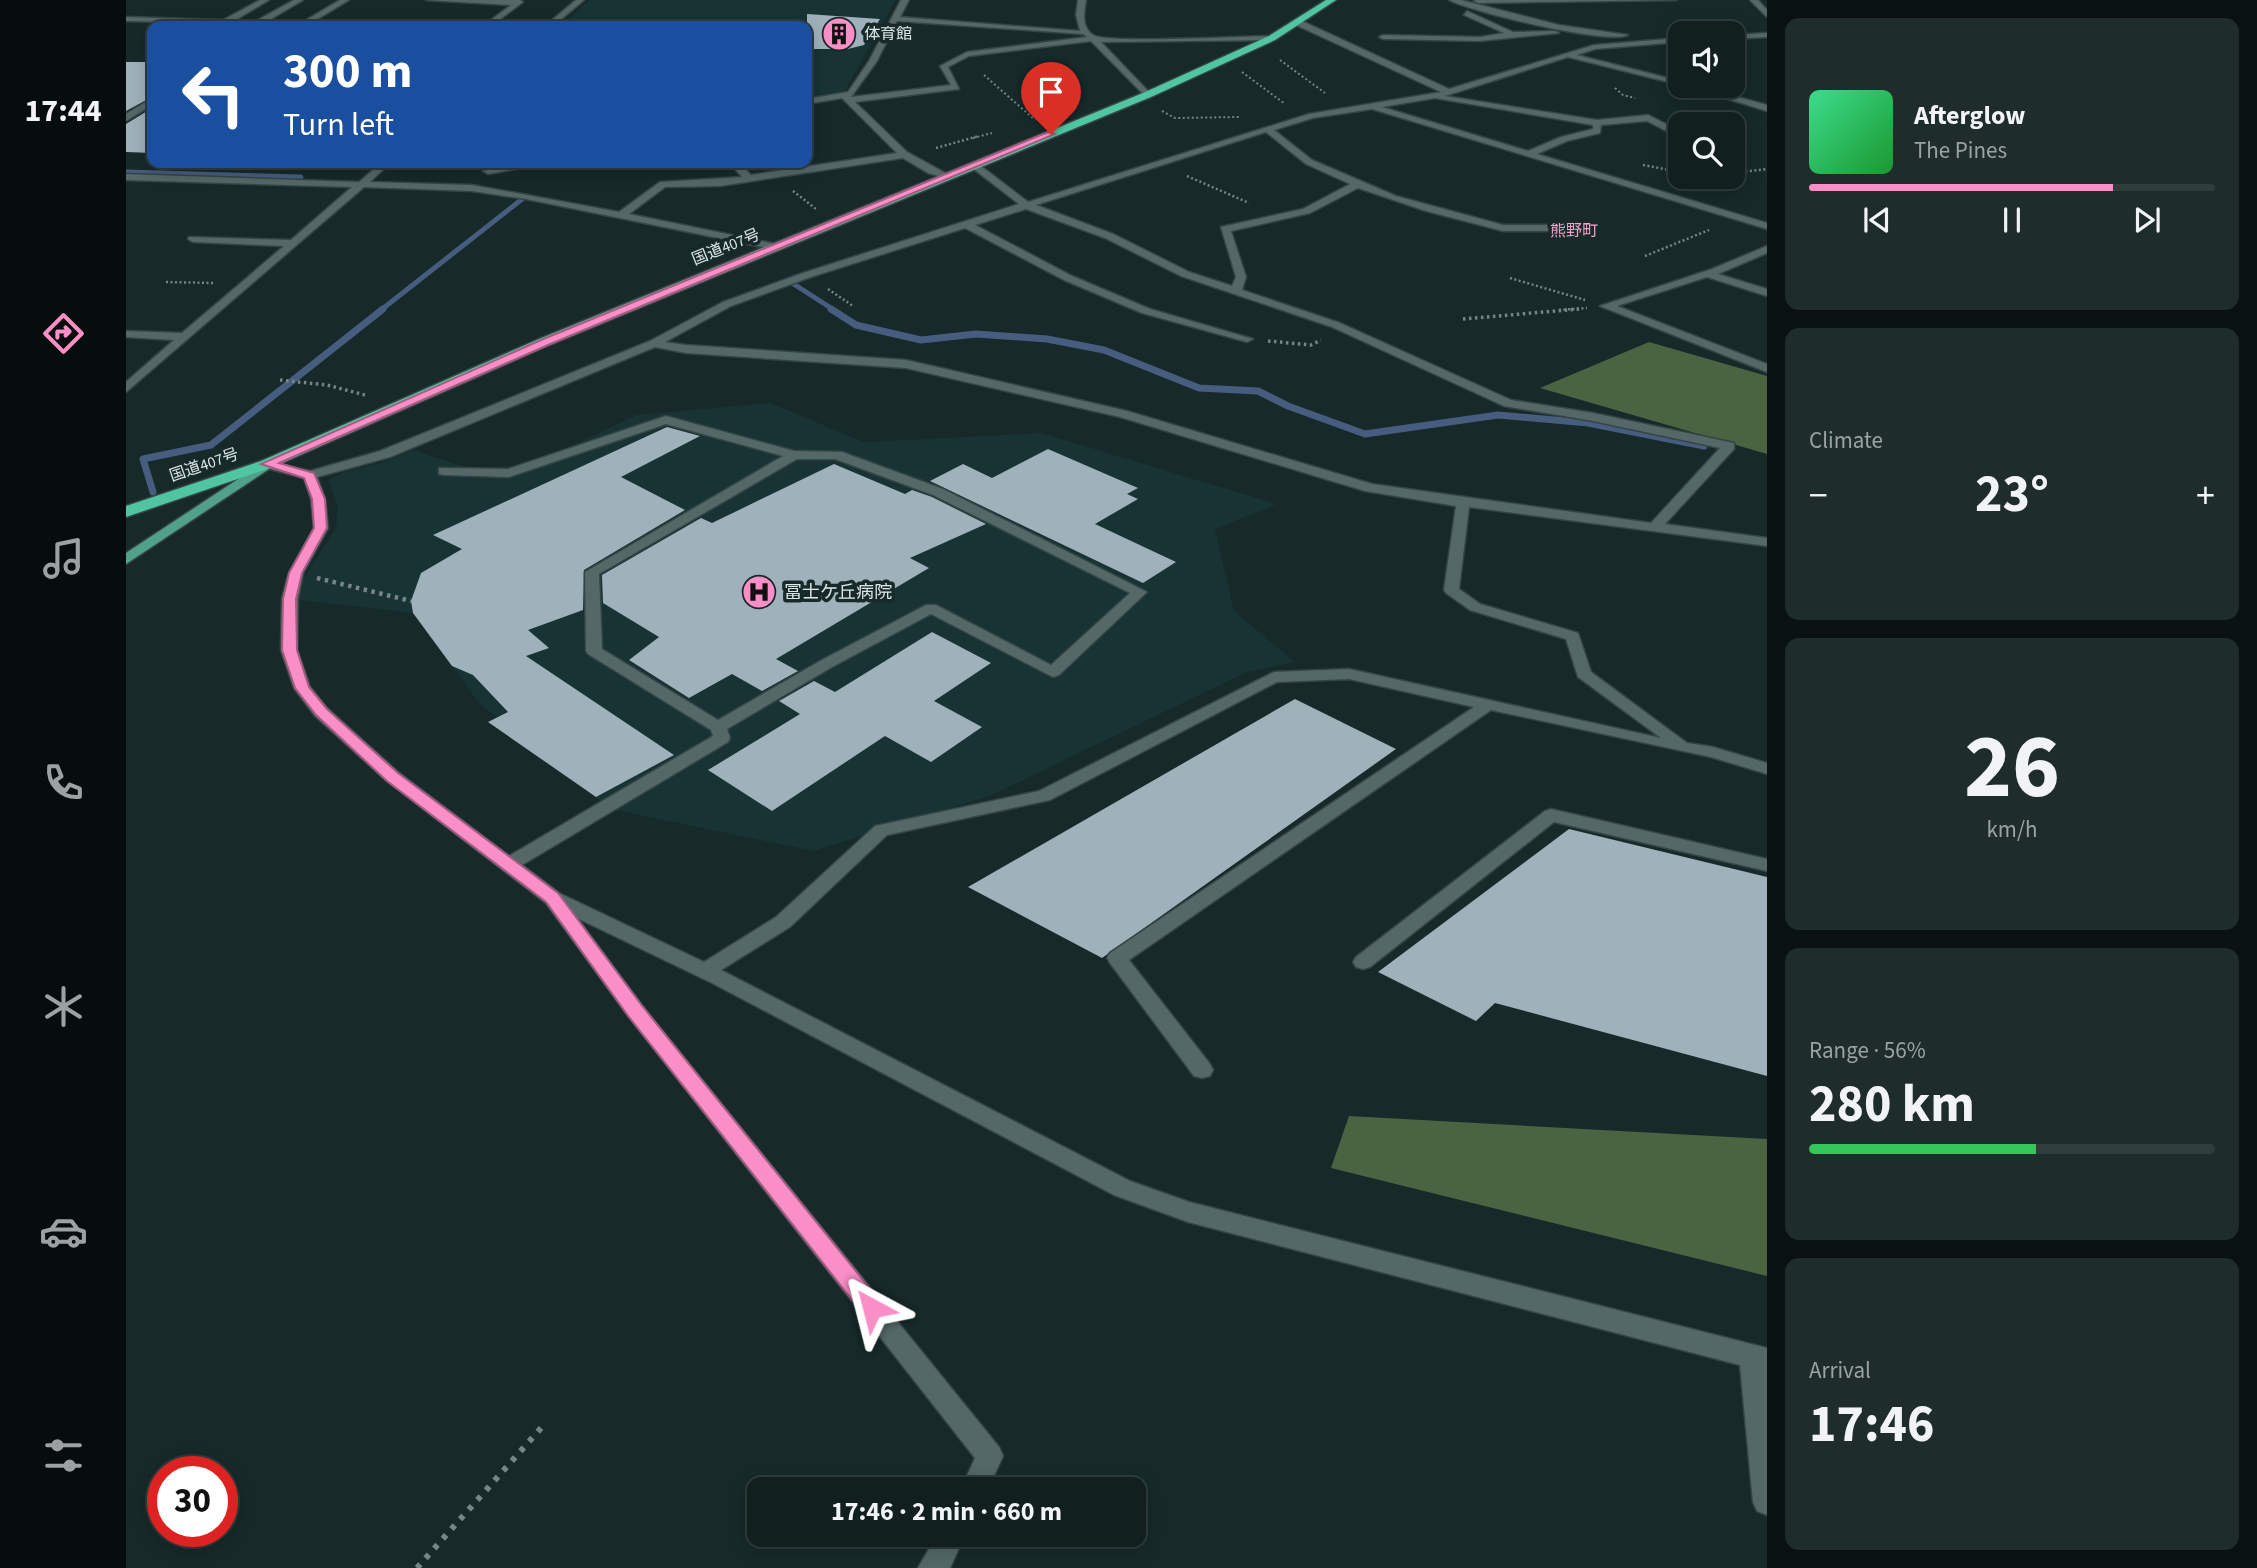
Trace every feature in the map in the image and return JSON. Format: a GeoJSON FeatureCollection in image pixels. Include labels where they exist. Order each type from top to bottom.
{"type":"FeatureCollection","features":[{"type":"Feature","properties":{"kind":"highway","name":"国道407号"},"geometry":{"type":"LineString","coordinates":[[126,512],[267,464],[400,404],[1147,95],[1272,38],[1332,0]]}},
{"type":"Feature","properties":{"kind":"main road"},"geometry":{"type":"LineString","coordinates":[[126,560],[267,464]]}},
{"type":"Feature","properties":{"kind":"street"},"geometry":{"type":"LineString","coordinates":[[228,21],[265,0]]}},
{"type":"Feature","properties":{"kind":"street"},"geometry":{"type":"LineString","coordinates":[[262,21],[299,0]]}},
{"type":"Feature","properties":{"kind":"street"},"geometry":{"type":"LineString","coordinates":[[310,21],[345,0]]}},
{"type":"Feature","properties":{"kind":"street"},"geometry":{"type":"LineString","coordinates":[[430,0],[519,2]]}},
{"type":"Feature","properties":{"kind":"street"},"geometry":{"type":"LineString","coordinates":[[554,21],[580,0]]}},
{"type":"Feature","properties":{"kind":"street"},"geometry":{"type":"LineString","coordinates":[[847,98],[873,61],[905,0]]}},
{"type":"Feature","properties":{"kind":"street"},"geometry":{"type":"LineString","coordinates":[[1082,0],[1080,15],[1083,30],[1111,55],[1147,95]]}},
{"type":"Feature","properties":{"kind":"street"},"geometry":{"type":"LineString","coordinates":[[1456,1],[1673,0]]}},
{"type":"Feature","properties":{"kind":"street"},"geometry":{"type":"LineString","coordinates":[[1755,0],[1767,15]]}},
{"type":"Feature","properties":{"kind":"street"},"geometry":{"type":"LineString","coordinates":[[1456,1],[1604,34]]}},
{"type":"Feature","properties":{"kind":"street"},"geometry":{"type":"LineString","coordinates":[[1573,1],[1578,12]]}},
{"type":"Feature","properties":{"kind":"street"},"geometry":{"type":"LineString","coordinates":[[494,21],[519,2]]}},
{"type":"Feature","properties":{"kind":"street"},"geometry":{"type":"LineString","coordinates":[[1467,13],[1512,34]]}},
{"type":"Feature","properties":{"kind":"street"},"geometry":{"type":"LineString","coordinates":[[894,19],[1152,41],[1272,38]]}},
{"type":"Feature","properties":{"kind":"street"},"geometry":{"type":"LineString","coordinates":[[126,22],[147,22]]}},
{"type":"Feature","properties":{"kind":"street"},"geometry":{"type":"LineString","coordinates":[[126,22],[147,24]]}},
{"type":"Feature","properties":{"kind":"street"},"geometry":{"type":"LineString","coordinates":[[1583,22],[1588,32]]}},
{"type":"Feature","properties":{"kind":"street"},"geometry":{"type":"LineString","coordinates":[[1299,23],[1449,92]]}},
{"type":"Feature","properties":{"kind":"street"},"geometry":{"type":"LineString","coordinates":[[1383,37],[1480,39],[1543,32],[1668,37]]}},
{"type":"Feature","properties":{"kind":"street"},"geometry":{"type":"LineString","coordinates":[[1745,36],[1767,35]]}},
{"type":"Feature","properties":{"kind":"street"},"geometry":{"type":"LineString","coordinates":[[812,101],[956,87],[944,66],[967,54],[1088,36]]}},
{"type":"Feature","properties":{"kind":"street"},"geometry":{"type":"LineString","coordinates":[[267,464],[310,475],[385,454],[654,343],[727,304],[807,275],[1271,128],[1312,116],[1435,96],[1594,47],[1668,39]]}},
{"type":"Feature","properties":{"kind":"street"},"geometry":{"type":"LineString","coordinates":[[1568,55],[1668,80]]}},
{"type":"Feature","properties":{"kind":"street"},"geometry":{"type":"LineString","coordinates":[[1435,96],[1597,123],[1648,118],[1668,129]]}},
{"type":"Feature","properties":{"kind":"street"},"geometry":{"type":"LineString","coordinates":[[847,98],[904,155],[931,173],[946,177]]}},
{"type":"Feature","properties":{"kind":"street"},"geometry":{"type":"LineString","coordinates":[[1732,98],[1767,108]]}},
{"type":"Feature","properties":{"kind":"street"},"geometry":{"type":"LineString","coordinates":[[126,118],[147,105]]}},
{"type":"Feature","properties":{"kind":"street"},"geometry":{"type":"LineString","coordinates":[[1372,107],[1767,226]]}},
{"type":"Feature","properties":{"kind":"street"},"geometry":{"type":"LineString","coordinates":[[1528,154],[1564,139],[1597,131],[1597,123]]}},
{"type":"Feature","properties":{"kind":"street"},"geometry":{"type":"LineString","coordinates":[[1271,128],[1309,162],[1385,196],[1506,229],[1539,225],[1558,228],[1571,234]]}},
{"type":"Feature","properties":{"kind":"street"},"geometry":{"type":"LineString","coordinates":[[621,215],[663,184],[720,183],[904,155]]}},
{"type":"Feature","properties":{"kind":"street"},"geometry":{"type":"LineString","coordinates":[[974,165],[1026,205],[1109,236],[1185,274],[1344,329],[1508,403],[1593,417],[1729,446],[1654,528]]}},
{"type":"Feature","properties":{"kind":"street"},"geometry":{"type":"LineString","coordinates":[[156,178],[169,168]]}},
{"type":"Feature","properties":{"kind":"street"},"geometry":{"type":"LineString","coordinates":[[126,388],[380,168]]}},
{"type":"Feature","properties":{"kind":"street"},"geometry":{"type":"LineString","coordinates":[[461,188],[493,168]]}},
{"type":"Feature","properties":{"kind":"street"},"geometry":{"type":"LineString","coordinates":[[488,171],[508,168]]}},
{"type":"Feature","properties":{"kind":"street"},"geometry":{"type":"LineString","coordinates":[[739,168],[749,179]]}},
{"type":"Feature","properties":{"kind":"street"},"geometry":{"type":"LineString","coordinates":[[126,177],[461,188],[526,196],[776,247]]}},
{"type":"Feature","properties":{"kind":"street"},"geometry":{"type":"LineString","coordinates":[[1236,292],[1241,277],[1225,229],[1306,211],[1358,184]]}},
{"type":"Feature","properties":{"kind":"street"},"geometry":{"type":"LineString","coordinates":[[965,224],[1068,278],[1146,311],[1247,339]]}},
{"type":"Feature","properties":{"kind":"street"},"geometry":{"type":"LineString","coordinates":[[193,239],[292,243]]}},
{"type":"Feature","properties":{"kind":"street"},"geometry":{"type":"LineString","coordinates":[[1606,306],[1708,274],[1767,249]]}},
{"type":"Feature","properties":{"kind":"street"},"geometry":{"type":"LineString","coordinates":[[1708,274],[1767,293]]}},
{"type":"Feature","properties":{"kind":"street"},"geometry":{"type":"LineString","coordinates":[[1606,306],[1767,368]]}},
{"type":"Feature","properties":{"kind":"street"},"geometry":{"type":"LineString","coordinates":[[126,334],[183,337]]}},
{"type":"Feature","properties":{"kind":"street"},"geometry":{"type":"LineString","coordinates":[[654,343],[686,349],[906,364],[1123,414],[1370,488],[1767,542]]}},
{"type":"Feature","properties":{"kind":"street"},"geometry":{"type":"LineString","coordinates":[[444,471],[509,473],[666,420],[794,455],[837,455],[911,481],[1140,593],[1053,672],[931,608],[826,664],[718,727]]}},
{"type":"Feature","properties":{"kind":"street"},"geometry":{"type":"LineString","coordinates":[[508,864],[722,738],[718,727],[594,651],[592,572],[794,455]]}},
{"type":"Feature","properties":{"kind":"street"},"geometry":{"type":"LineString","coordinates":[[310,475],[318,499],[321,528],[296,573],[290,599],[289,650],[302,688],[321,712],[393,777],[552,898],[705,971],[1122,1188],[1188,1212],[1760,1358],[1767,1502]]}},
{"type":"Feature","properties":{"kind":"street"},"geometry":{"type":"LineString","coordinates":[[1463,502],[1451,590],[1475,607],[1573,636],[1584,674],[1688,749]]}},
{"type":"Feature","properties":{"kind":"street"},"geometry":{"type":"LineString","coordinates":[[705,971],[783,922],[881,830],[1044,796],[1274,677],[1349,674],[1688,749],[1713,752],[1767,769]]}},
{"type":"Feature","properties":{"kind":"street"},"geometry":{"type":"LineString","coordinates":[[1202,1070],[1117,958],[1488,705]]}},
{"type":"Feature","properties":{"kind":"street"},"geometry":{"type":"LineString","coordinates":[[1363,962],[1551,815],[1767,865]]}},
{"type":"Feature","properties":{"kind":"street"},"geometry":{"type":"LineString","coordinates":[[552,898],[636,1012],[990,1456],[980,1477]]}},
{"type":"Feature","properties":{"kind":"path"},"geometry":{"type":"LineString","coordinates":[[1227,60],[1289,107],[1277,111]]}},
{"type":"Feature","properties":{"kind":"path"},"geometry":{"type":"LineString","coordinates":[[1280,60],[1348,110]]}},
{"type":"Feature","properties":{"kind":"path"},"geometry":{"type":"LineString","coordinates":[[984,75],[1040,124],[1029,125]]}},
{"type":"Feature","properties":{"kind":"path"},"geometry":{"type":"LineString","coordinates":[[1147,95],[1158,109],[1175,118],[1250,116],[1271,128]]}},
{"type":"Feature","properties":{"kind":"path"},"geometry":{"type":"LineString","coordinates":[[904,155],[996,132]]}},
{"type":"Feature","properties":{"kind":"path"},"geometry":{"type":"LineString","coordinates":[[1160,164],[1283,216]]}},
{"type":"Feature","properties":{"kind":"path"},"geometry":{"type":"LineString","coordinates":[[1745,172],[1767,169]]}},
{"type":"Feature","properties":{"kind":"path"},"geometry":{"type":"LineString","coordinates":[[804,188],[792,190],[833,223]]}},
{"type":"Feature","properties":{"kind":"path"},"geometry":{"type":"LineString","coordinates":[[1645,256],[1739,217]]}},
{"type":"Feature","properties":{"kind":"path"},"geometry":{"type":"LineString","coordinates":[[1510,278],[1606,306]]}},
{"type":"Feature","properties":{"kind":"path"},"geometry":{"type":"LineString","coordinates":[[166,282],[245,284]]}},
{"type":"Feature","properties":{"kind":"path"},"geometry":{"type":"LineString","coordinates":[[1463,319],[1606,306]]}},
{"type":"Feature","properties":{"kind":"path"},"geometry":{"type":"LineString","coordinates":[[1247,339],[1311,345],[1344,329]]}},
{"type":"Feature","properties":{"kind":"path"},"geometry":{"type":"LineString","coordinates":[[280,380],[327,385],[400,404]]}},
{"type":"Feature","properties":{"kind":"path"},"geometry":{"type":"LineString","coordinates":[[296,573],[411,601]]}},
{"type":"Feature","properties":{"kind":"path"},"geometry":{"type":"LineString","coordinates":[[417,1568],[542,1427]]}},
{"type":"Feature","properties":{"kind":"shaded area"},"geometry":{"type":"Polygon","coordinates":[[[590,0],[896,0],[843,94],[812,98],[812,21],[565,21],[590,0]]]}},
{"type":"Feature","properties":{"kind":"shaded area"},"geometry":{"type":"Polygon","coordinates":[[[770,403],[864,442],[1041,433],[1277,504],[1215,529],[1234,611],[1295,662],[1247,672],[992,795],[813,851],[610,809],[479,703],[413,613],[290,599],[336,528],[338,506],[328,481],[344,472],[378,464],[413,450],[468,468],[515,466],[544,459],[636,415],[770,403]]]}},
{"type":"Feature","properties":{"kind":"green space"},"geometry":{"type":"Polygon","coordinates":[[[1649,342],[1767,376],[1767,454],[1540,388],[1649,342]]]}},
{"type":"Feature","properties":{"kind":"green space"},"geometry":{"type":"Polygon","coordinates":[[[1349,1116],[1767,1139],[1767,1276],[1331,1168],[1349,1116]]]}},
{"type":"Feature","properties":{"kind":"building","name":"体育館"},"geometry":{"type":"Polygon","coordinates":[[[807,14],[880,19],[864,45],[848,49],[812,49],[812,21],[807,21],[807,14]]]}},
{"type":"Feature","properties":{"kind":"building"},"geometry":{"type":"Polygon","coordinates":[[[126,62],[147,62],[147,100],[126,111],[126,62]]]}},
{"type":"Feature","properties":{"kind":"building"},"geometry":{"type":"Polygon","coordinates":[[[147,111],[147,153],[126,152],[126,124],[147,111]]]}},
{"type":"Feature","properties":{"kind":"building"},"geometry":{"type":"Polygon","coordinates":[[[667,427],[700,436],[621,477],[685,510],[584,570],[583,610],[528,630],[549,648],[526,656],[674,755],[596,797],[488,722],[508,712],[473,675],[452,666],[413,613],[411,601],[421,573],[462,549],[433,535],[667,427]]]}},
{"type":"Feature","properties":{"kind":"building"},"geometry":{"type":"Polygon","coordinates":[[[1048,449],[1138,488],[1127,494],[1138,499],[1095,524],[1176,562],[1143,583],[930,481],[963,464],[992,478],[1048,449]]]}},
{"type":"Feature","properties":{"kind":"building"},"geometry":{"type":"Polygon","coordinates":[[[834,464],[905,494],[912,490],[932,497],[986,524],[910,558],[929,568],[776,659],[798,671],[762,691],[732,674],[689,698],[629,660],[659,637],[603,603],[602,575],[701,518],[712,523],[834,464]]]}},
{"type":"Feature","properties":{"kind":"building"},"geometry":{"type":"Polygon","coordinates":[[[932,632],[991,663],[934,701],[982,727],[931,762],[885,736],[772,811],[708,770],[800,714],[779,701],[814,681],[835,692],[932,632]]]}},
{"type":"Feature","properties":{"kind":"building"},"geometry":{"type":"Polygon","coordinates":[[[1295,699],[1396,749],[1102,958],[968,887],[1295,699]]]}},
{"type":"Feature","properties":{"kind":"building"},"geometry":{"type":"Polygon","coordinates":[[[1569,829],[1767,877],[1767,1076],[1495,1003],[1476,1021],[1378,972],[1569,829]]]}},
{"type":"Feature","properties":{"kind":"waterway"},"geometry":{"type":"LineString","coordinates":[[126,172],[301,177]]}},
{"type":"Feature","properties":{"kind":"waterway"},"geometry":{"type":"LineString","coordinates":[[381,310],[526,196]]}},
{"type":"Feature","properties":{"kind":"waterway"},"geometry":{"type":"LineString","coordinates":[[789,281],[834,310]]}},
{"type":"Feature","properties":{"kind":"waterway"},"geometry":{"type":"LineString","coordinates":[[153,492],[143,459],[211,445],[383,309]]}},
{"type":"Feature","properties":{"kind":"waterway"},"geometry":{"type":"LineString","coordinates":[[831,309],[856,325],[921,340],[976,334],[1047,339],[1104,350],[1199,388],[1258,391],[1288,406],[1365,434],[1498,415],[1588,423],[1704,446]]}},
{"type":"Feature","properties":{"kind":"place","name":"体育館"},"geometry":{"type":"Point","coordinates":[839,34]}},
{"type":"Feature","properties":{"kind":"place","name":"冨士ケ丘病院"},"geometry":{"type":"Point","coordinates":[759,592]}},
{"type":"Feature","properties":{"kind":"district","name":"熊野町"},"geometry":{"type":"Point","coordinates":[1574,231]}},
{"type":"Feature","properties":{"kind":"route"},"geometry":{"type":"LineString","coordinates":[[872,1308],[636,1012],[552,898],[393,777],[321,712],[302,688],[289,650],[290,599],[296,573],[321,528],[318,499],[310,475],[267,464],[544,342],[1051,134]]}}]}
